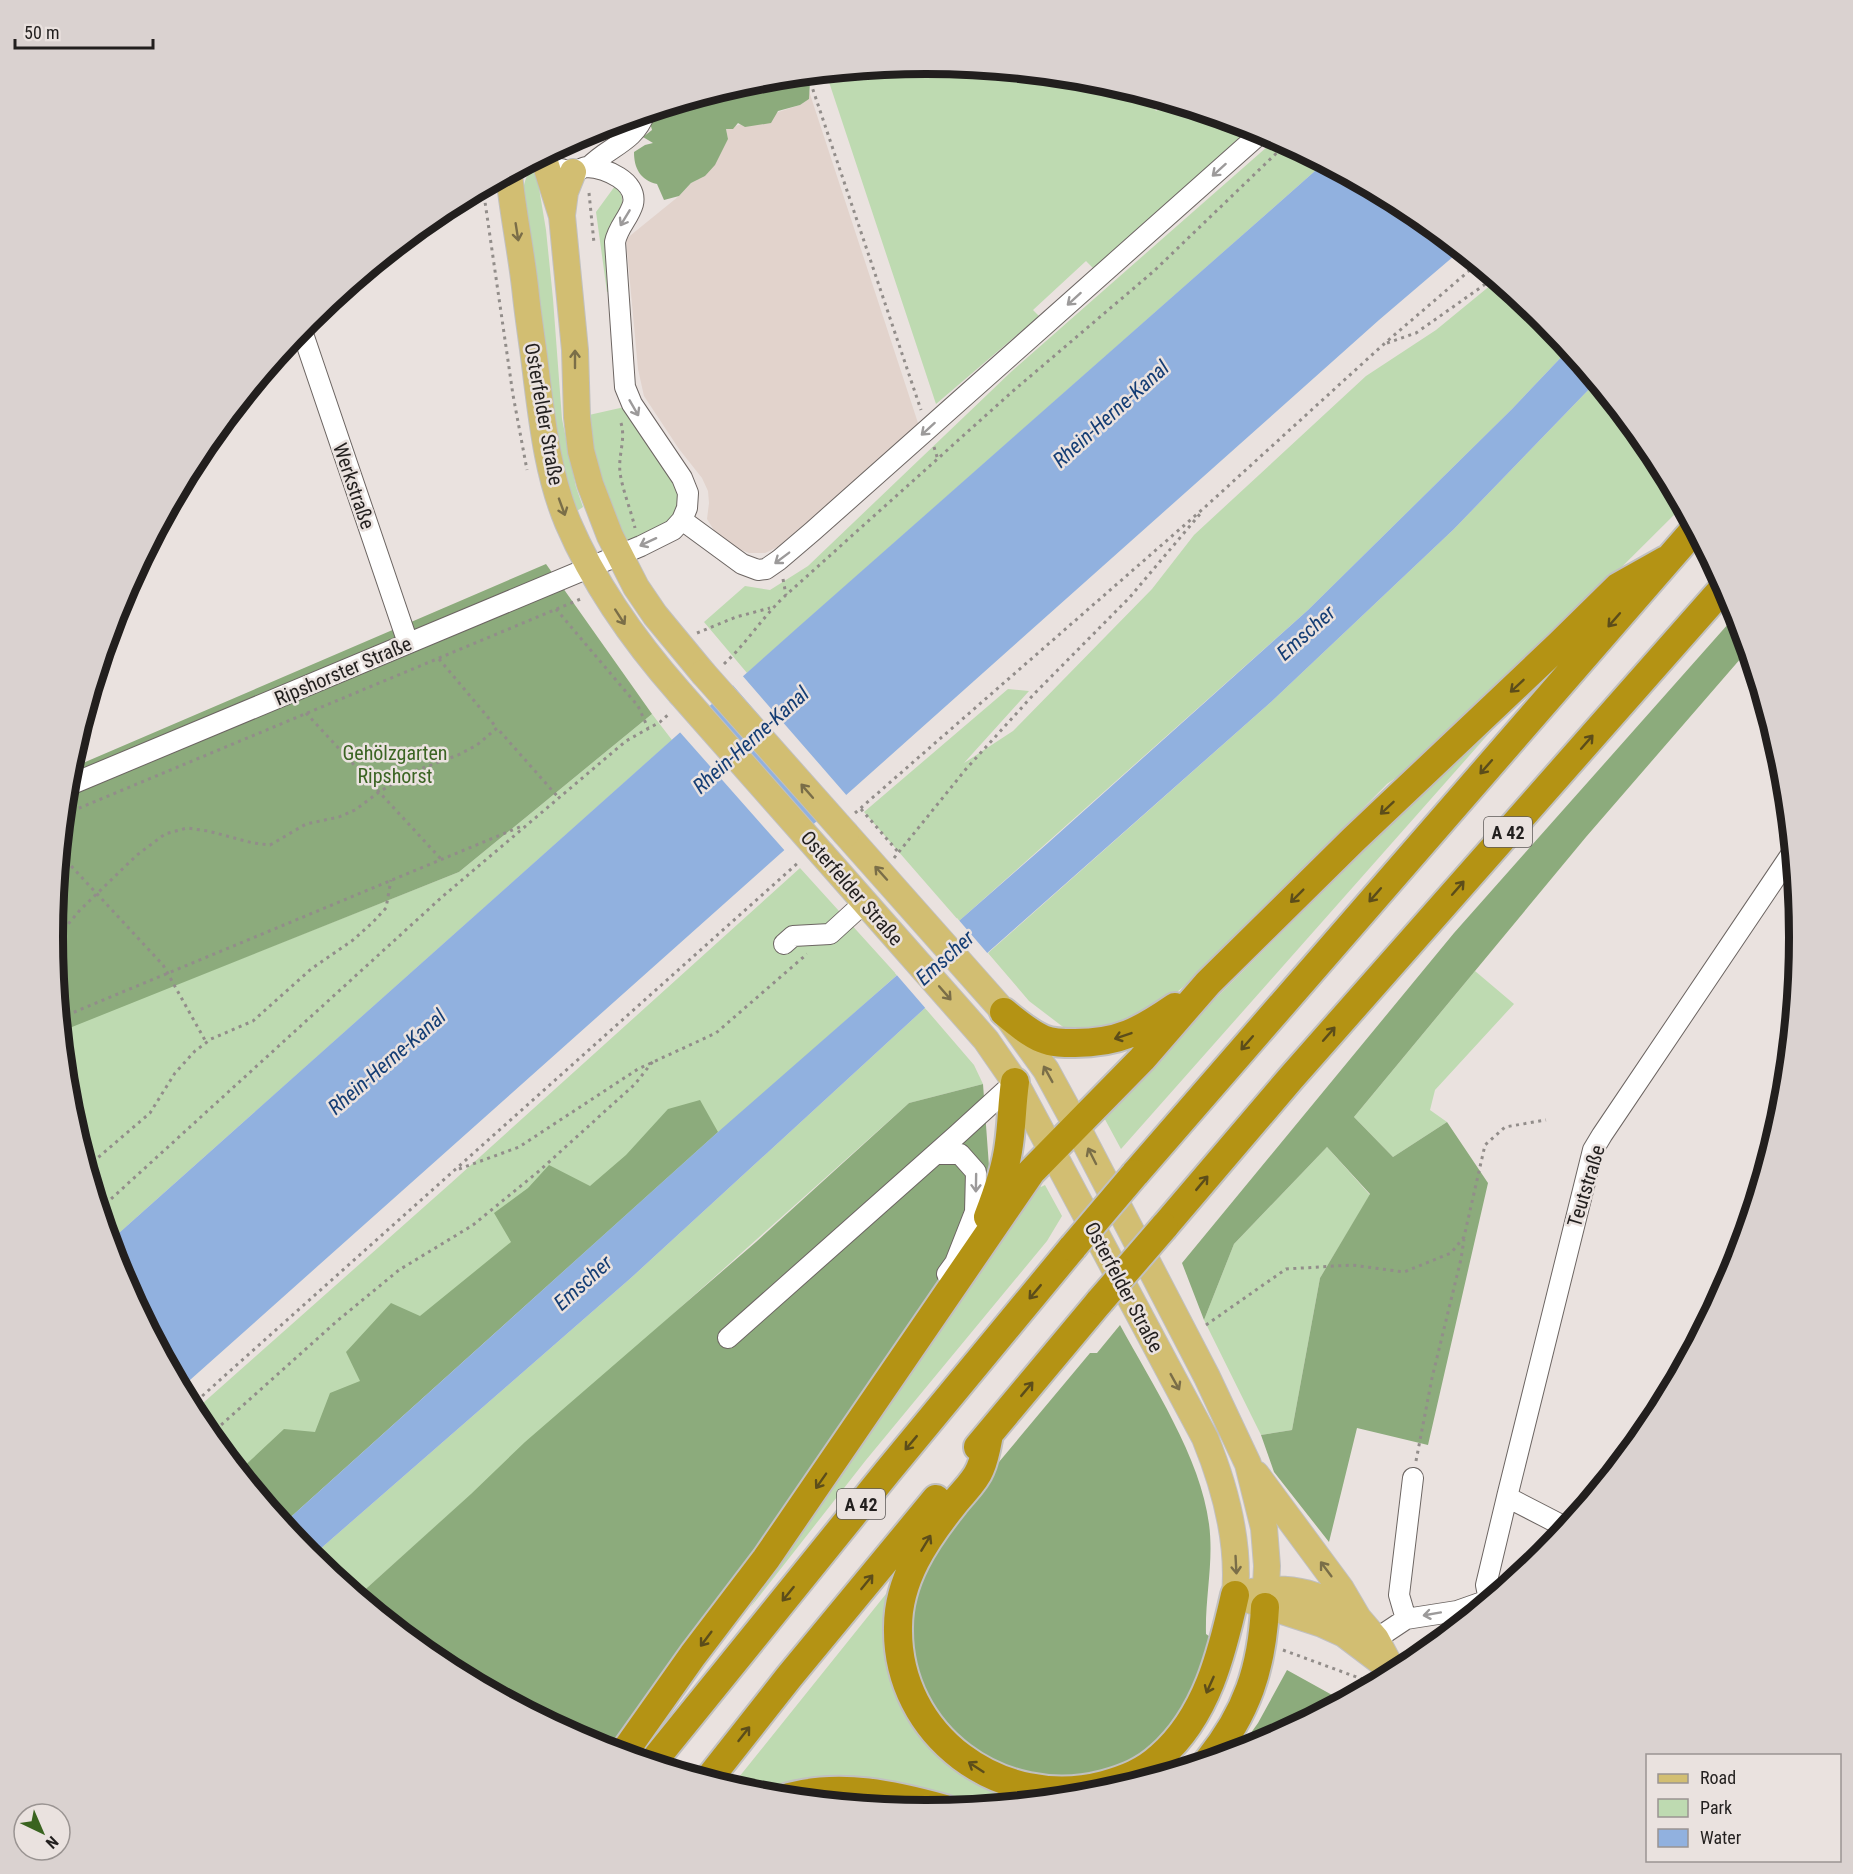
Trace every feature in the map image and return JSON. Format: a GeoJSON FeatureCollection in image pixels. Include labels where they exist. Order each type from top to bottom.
{"type":"FeatureCollection","features":[{"type":"Feature","properties":{"kind":"highway","name":"A 42"},"geometry":{"type":"LineString","coordinates":[[656,1757],[1073,1247],[1690,534]]}},
{"type":"Feature","properties":{"kind":"highway"},"geometry":{"type":"LineString","coordinates":[[628,1747],[693,1655],[766,1559],[1031,1172],[1142,1059],[1208,983],[1353,840],[1618,587],[1666,560]]}},
{"type":"Feature","properties":{"kind":"highway","name":"A 42"},"geometry":{"type":"LineString","coordinates":[[713,1773],[789,1677],[1100,1301],[1291,1078],[1718,594]]}},
{"type":"Feature","properties":{"kind":"highway"},"geometry":{"type":"LineString","coordinates":[[999,1007],[1045,1041],[1099,1043],[1126,1036],[1146,1027],[1208,983]]}},
{"type":"Feature","properties":{"kind":"highway"},"geometry":{"type":"LineString","coordinates":[[974,1255],[1000,1185],[1009,1145],[1014,1082]]}},
{"type":"Feature","properties":{"kind":"highway"},"geometry":{"type":"LineString","coordinates":[[989,1434],[980,1470],[935,1527],[913,1566],[901,1596],[898,1629],[904,1671],[920,1709],[943,1740],[977,1768],[998,1779],[1051,1791]]}},
{"type":"Feature","properties":{"kind":"highway"},"geometry":{"type":"LineString","coordinates":[[1129,1776],[1161,1757],[1183,1731],[1204,1697],[1217,1666],[1235,1595]]}},
{"type":"Feature","properties":{"kind":"highway"},"geometry":{"type":"LineString","coordinates":[[1215,1751],[1238,1719],[1252,1683],[1263,1642],[1266,1598]]}},
{"type":"Feature","properties":{"kind":"highway"},"geometry":{"type":"LineString","coordinates":[[816,1793],[850,1791],[884,1794],[907,1800]]}},
{"type":"Feature","properties":{"kind":"main road","name":"Osterfelder Straße"},"geometry":{"type":"LineString","coordinates":[[541,165],[562,216],[575,350],[575,394],[581,451],[590,484],[618,555],[655,615],[703,673],[849,825],[880,872],[999,1007],[1046,1070],[1212,1386],[1248,1464],[1264,1528],[1266,1598]]}},
{"type":"Feature","properties":{"kind":"main road"},"geometry":{"type":"LineString","coordinates":[[562,216],[565,192],[581,170]]}},
{"type":"Feature","properties":{"kind":"main road","name":"Osterfelder Straße"},"geometry":{"type":"LineString","coordinates":[[509,182],[542,424],[560,501],[568,524],[589,567],[631,633],[812,857],[865,902],[995,1051],[1014,1082],[1193,1415],[1209,1449],[1225,1494],[1231,1522],[1237,1576],[1235,1595],[1266,1598],[1344,1634],[1381,1670]]}},
{"type":"Feature","properties":{"kind":"main road","name":"Osterfelder Straße"},"geometry":{"type":"LineString","coordinates":[[1248,1464],[1341,1589],[1358,1618],[1376,1639],[1385,1668]]}},
{"type":"Feature","properties":{"kind":"main road","name":"Osterfelder Straße"},"geometry":{"type":"LineString","coordinates":[[1266,1598],[1282,1588],[1311,1594],[1336,1603],[1358,1618]]}},
{"type":"Feature","properties":{"kind":"street"},"geometry":{"type":"LineString","coordinates":[[581,170],[633,135],[641,122]]}},
{"type":"Feature","properties":{"kind":"street"},"geometry":{"type":"LineString","coordinates":[[682,520],[742,564],[758,570],[766,568],[788,553],[1255,138]]}},
{"type":"Feature","properties":{"kind":"street"},"geometry":{"type":"LineString","coordinates":[[546,163],[621,178],[633,196],[632,205],[615,242],[625,387],[639,417],[686,486],[687,508],[682,520],[674,530],[618,555]]}},
{"type":"Feature","properties":{"kind":"street","name":"Werkstraße"},"geometry":{"type":"LineString","coordinates":[[305,338],[408,643]]}},
{"type":"Feature","properties":{"kind":"street","name":"Ripshorster Straße"},"geometry":{"type":"LineString","coordinates":[[78,782],[618,555]]}},
{"type":"Feature","properties":{"kind":"street","name":"Teutstraße"},"geometry":{"type":"LineString","coordinates":[[1488,1592],[1486,1585],[1593,1150],[1786,862]]}},
{"type":"Feature","properties":{"kind":"street"},"geometry":{"type":"LineString","coordinates":[[784,944],[793,936],[830,934],[865,902]]}},
{"type":"Feature","properties":{"kind":"street"},"geometry":{"type":"LineString","coordinates":[[728,1338],[1014,1082]]}},
{"type":"Feature","properties":{"kind":"street"},"geometry":{"type":"LineString","coordinates":[[854,1433],[900,1344],[955,1263],[975,1212],[976,1172],[960,1154],[936,1154]]}},
{"type":"Feature","properties":{"kind":"street"},"geometry":{"type":"LineString","coordinates":[[1406,1619],[1399,1595],[1413,1479]]}},
{"type":"Feature","properties":{"kind":"street"},"geometry":{"type":"LineString","coordinates":[[1507,1497],[1559,1524]]}},
{"type":"Feature","properties":{"kind":"street"},"geometry":{"type":"LineString","coordinates":[[1376,1639],[1406,1619],[1457,1611],[1472,1605]]}},
{"type":"Feature","properties":{"kind":"path"},"geometry":{"type":"LineString","coordinates":[[810,82],[938,460]]}},
{"type":"Feature","properties":{"kind":"path"},"geometry":{"type":"LineString","coordinates":[[734,655],[772,608],[1013,391],[1154,271],[1280,150]]}},
{"type":"Feature","properties":{"kind":"path"},"geometry":{"type":"LineString","coordinates":[[849,825],[860,808],[1204,508],[1385,343],[1472,268]]}},
{"type":"Feature","properties":{"kind":"path"},"geometry":{"type":"LineString","coordinates":[[1385,343],[1416,333],[1489,282]]}},
{"type":"Feature","properties":{"kind":"path"},"geometry":{"type":"LineString","coordinates":[[880,872],[899,853],[966,769],[1035,693],[1130,597],[1204,508]]}},
{"type":"Feature","properties":{"kind":"path"},"geometry":{"type":"LineString","coordinates":[[72,811],[583,598]]}},
{"type":"Feature","properties":{"kind":"path"},"geometry":{"type":"LineString","coordinates":[[695,633],[736,617],[772,608]]}},
{"type":"Feature","properties":{"kind":"path"},"geometry":{"type":"LineString","coordinates":[[556,609],[638,706],[648,728]]}},
{"type":"Feature","properties":{"kind":"path"},"geometry":{"type":"LineString","coordinates":[[438,659],[558,797]]}},
{"type":"Feature","properties":{"kind":"path"},"geometry":{"type":"LineString","coordinates":[[306,713],[441,859]]}},
{"type":"Feature","properties":{"kind":"path"},"geometry":{"type":"LineString","coordinates":[[106,1204],[442,897],[626,741],[660,722]]}},
{"type":"Feature","properties":{"kind":"path"},"geometry":{"type":"LineString","coordinates":[[63,931],[137,855],[165,834],[187,828],[270,845],[306,824],[339,817],[355,810],[379,792],[426,765],[458,755],[477,745],[497,728]]}},
{"type":"Feature","properties":{"kind":"path"},"geometry":{"type":"LineString","coordinates":[[860,808],[899,853]]}},
{"type":"Feature","properties":{"kind":"path"},"geometry":{"type":"LineString","coordinates":[[67,1015],[526,825]]}},
{"type":"Feature","properties":{"kind":"path"},"geometry":{"type":"LineString","coordinates":[[198,1400],[812,857]]}},
{"type":"Feature","properties":{"kind":"path"},"geometry":{"type":"LineString","coordinates":[[67,861],[163,965],[206,1042]]}},
{"type":"Feature","properties":{"kind":"path"},"geometry":{"type":"LineString","coordinates":[[93,1162],[150,1113],[175,1073],[195,1051],[206,1042],[253,1021],[311,969],[353,940],[386,908],[391,880]]}},
{"type":"Feature","properties":{"kind":"path"},"geometry":{"type":"LineString","coordinates":[[457,1170],[519,1147],[620,1079],[654,1060],[716,1033],[830,934]]}},
{"type":"Feature","properties":{"kind":"path"},"geometry":{"type":"LineString","coordinates":[[217,1429],[337,1321],[399,1270],[472,1226],[539,1171],[635,1084],[654,1060]]}},
{"type":"Feature","properties":{"kind":"path"},"geometry":{"type":"LineString","coordinates":[[1413,1479],[1432,1378],[1461,1259],[1485,1145],[1505,1127],[1546,1120]]}},
{"type":"Feature","properties":{"kind":"path"},"geometry":{"type":"LineString","coordinates":[[1197,1331],[1286,1269],[1352,1265],[1404,1272],[1451,1253],[1464,1237]]}},
{"type":"Feature","properties":{"kind":"path"},"geometry":{"type":"LineString","coordinates":[[1263,1642],[1377,1673]]}},
{"type":"Feature","properties":{"kind":"shaded area"},"geometry":{"type":"Polygon","coordinates":[[[809,91],[919,426],[780,546],[765,553],[749,553],[732,546],[717,535],[707,519],[708,491],[702,478],[679,449],[644,396],[638,369],[626,239],[679,196],[691,183],[705,176],[728,139],[726,129],[800,105],[809,99],[809,91]]]}},
{"type":"Feature","properties":{"kind":"green space"},"geometry":{"type":"Polygon","coordinates":[[[926,74],[983,75],[1039,81],[1095,90],[1150,103],[1156,111],[1163,107],[1244,134],[1093,268],[1086,261],[1033,310],[1039,316],[936,404],[828,79],[870,75],[926,74]]]}},
{"type":"Feature","properties":{"kind":"green space"},"geometry":{"type":"Polygon","coordinates":[[[810,82],[809,99],[800,105],[778,111],[771,123],[745,127],[738,123],[733,129],[726,129],[728,139],[715,165],[705,176],[691,183],[679,196],[664,200],[657,184],[646,180],[639,173],[635,163],[634,152],[653,143],[643,137],[652,130],[649,119],[758,90],[810,82]]]}},
{"type":"Feature","properties":{"kind":"green space"},"geometry":{"type":"Polygon","coordinates":[[[1269,145],[1318,168],[747,673],[704,622],[745,586],[770,590],[808,566],[1012,371],[1269,145]]]}},
{"type":"Feature","properties":{"kind":"green space"},"geometry":{"type":"Polygon","coordinates":[[[536,170],[546,230],[562,419],[576,487],[583,507],[577,511],[563,465],[550,404],[520,199],[526,178],[531,171],[536,170]]]}},
{"type":"Feature","properties":{"kind":"green space"},"geometry":{"type":"Polygon","coordinates":[[[615,186],[620,193],[622,205],[608,233],[607,255],[612,291],[607,292],[596,212],[615,186]]]}},
{"type":"Feature","properties":{"kind":"green space"},"geometry":{"type":"Polygon","coordinates":[[[1492,284],[1537,326],[1564,355],[1512,409],[1308,610],[959,921],[864,812],[1008,689],[1029,691],[964,763],[1013,731],[1152,589],[1194,535],[1366,376],[1436,330],[1492,284]]]}},
{"type":"Feature","properties":{"kind":"green space"},"geometry":{"type":"Polygon","coordinates":[[[1592,387],[1612,411],[1644,457],[1677,511],[1443,745],[1387,784],[1202,972],[1152,1012],[1109,1032],[1071,1033],[1029,1001],[988,953],[1271,702],[1454,529],[1592,387]]]}},
{"type":"Feature","properties":{"kind":"green space"},"geometry":{"type":"Polygon","coordinates":[[[629,406],[685,487],[682,521],[620,553],[580,417],[629,406]]]}},
{"type":"Feature","properties":{"kind":"green space","name":"Gehölzgarten Ripshorst"},"geometry":{"type":"Polygon","coordinates":[[[546,564],[652,714],[459,872],[68,1029],[63,937],[65,881],[70,824],[81,764],[546,564]]]}},
{"type":"Feature","properties":{"kind":"green space"},"geometry":{"type":"Polygon","coordinates":[[[1730,622],[1743,656],[1586,837],[1354,1117],[1393,1157],[1447,1122],[1488,1183],[1428,1445],[1357,1428],[1329,1542],[1274,1472],[1261,1435],[1292,1430],[1320,1278],[1370,1194],[1327,1147],[1234,1244],[1204,1320],[1182,1263],[1454,933],[1730,622]]]}},
{"type":"Feature","properties":{"kind":"green space"},"geometry":{"type":"Polygon","coordinates":[[[652,714],[672,740],[117,1235],[92,1160],[70,1050],[68,1028],[459,872],[652,714]]]}},
{"type":"Feature","properties":{"kind":"green space"},"geometry":{"type":"Polygon","coordinates":[[[1489,727],[1492,730],[1121,1149],[1101,1112],[1489,727]]]}},
{"type":"Feature","properties":{"kind":"green space"},"geometry":{"type":"Polygon","coordinates":[[[800,868],[897,975],[289,1519],[241,1463],[201,1405],[800,868]]]}},
{"type":"Feature","properties":{"kind":"green space"},"geometry":{"type":"Polygon","coordinates":[[[1475,971],[1514,1004],[1435,1090],[1430,1110],[1447,1122],[1393,1157],[1354,1117],[1475,971]]]}},
{"type":"Feature","properties":{"kind":"green space"},"geometry":{"type":"Polygon","coordinates":[[[925,1008],[974,1065],[983,1084],[909,1103],[363,1591],[319,1550],[632,1277],[925,1008]]]}},
{"type":"Feature","properties":{"kind":"green space"},"geometry":{"type":"Polygon","coordinates":[[[983,1084],[991,1194],[945,1272],[654,1699],[621,1744],[545,1711],[495,1685],[447,1655],[363,1591],[525,1442],[756,1242],[909,1103],[983,1084]]]}},
{"type":"Feature","properties":{"kind":"green space"},"geometry":{"type":"Polygon","coordinates":[[[700,1100],[718,1132],[289,1519],[244,1466],[284,1429],[315,1432],[330,1393],[360,1381],[346,1352],[391,1303],[420,1316],[511,1242],[494,1213],[528,1188],[549,1165],[590,1186],[626,1155],[668,1109],[700,1100]]]}},
{"type":"Feature","properties":{"kind":"green space"},"geometry":{"type":"Polygon","coordinates":[[[1327,1147],[1370,1195],[1320,1278],[1292,1430],[1261,1435],[1204,1320],[1234,1244],[1327,1147]]]}},
{"type":"Feature","properties":{"kind":"green space"},"geometry":{"type":"Polygon","coordinates":[[[1036,1180],[1041,1187],[1045,1185],[1062,1216],[1047,1241],[866,1460],[750,1608],[854,1445],[1036,1180]]]}},
{"type":"Feature","properties":{"kind":"green space"},"geometry":{"type":"Polygon","coordinates":[[[1120,1325],[1174,1422],[1196,1473],[1204,1499],[1210,1538],[1206,1634],[1216,1641],[1174,1727],[1143,1758],[1077,1780],[1006,1770],[965,1747],[945,1727],[924,1694],[912,1662],[909,1619],[916,1582],[958,1511],[1090,1353],[1097,1353],[1120,1325]]]}},
{"type":"Feature","properties":{"kind":"green space"},"geometry":{"type":"Polygon","coordinates":[[[894,1584],[930,1746],[963,1777],[1003,1797],[951,1800],[858,1776],[793,1790],[737,1779],[894,1584]]]}},
{"type":"Feature","properties":{"kind":"green space"},"geometry":{"type":"Polygon","coordinates":[[[1287,1670],[1335,1697],[1247,1739],[1287,1670]]]}},
{"type":"Feature","properties":{"kind":"water","name":"Rhein-Herne-Kanal"},"geometry":{"type":"Polygon","coordinates":[[[1318,168],[1358,189],[1406,219],[1455,255],[1379,320],[187,1382],[152,1319],[117,1235],[796,629],[1318,168]]]}},
{"type":"Feature","properties":{"kind":"water","name":"Emscher"},"geometry":{"type":"Polygon","coordinates":[[[1564,355],[1592,387],[1454,529],[1271,702],[925,1008],[632,1277],[319,1550],[316,1548],[289,1519],[718,1132],[1048,843],[1308,610],[1512,409],[1564,355]]]}},
{"type":"Feature","properties":{"kind":"pier"},"geometry":{"type":"Polygon","coordinates":[[[741,674],[848,797],[837,806],[731,683],[741,674]]]}},
{"type":"Feature","properties":{"kind":"pier"},"geometry":{"type":"Polygon","coordinates":[[[688,722],[796,843],[786,852],[678,730],[688,722]]]}},
{"type":"Feature","properties":{"kind":"pier"},"geometry":{"type":"Polygon","coordinates":[[[957,918],[989,955],[927,1010],[895,973],[957,918]]]}}]}
